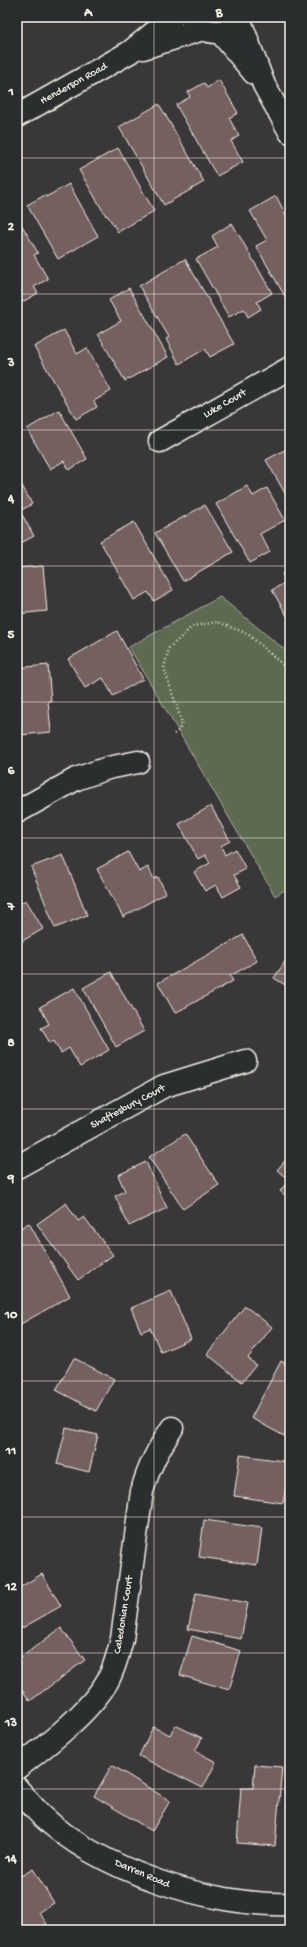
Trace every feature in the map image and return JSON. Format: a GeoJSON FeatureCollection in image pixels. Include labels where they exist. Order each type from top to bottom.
{"type":"FeatureCollection","features":[{"type":"Feature","properties":{"kind":"street","name":"Henderson Road"},"geometry":{"type":"LineString","coordinates":[[17,116],[130,52],[173,17]]}},
{"type":"Feature","properties":{"kind":"street","name":"Henderson Road"},"geometry":{"type":"LineString","coordinates":[[130,52],[204,26],[228,30],[241,19]]}},
{"type":"Feature","properties":{"kind":"street"},"geometry":{"type":"LineString","coordinates":[[241,19],[264,85],[290,132]]}},
{"type":"Feature","properties":{"kind":"street"},"geometry":{"type":"LineString","coordinates":[[204,26],[264,85]]}},
{"type":"Feature","properties":{"kind":"street","name":"Luke Court"},"geometry":{"type":"LineString","coordinates":[[160,441],[290,368]]}},
{"type":"Feature","properties":{"kind":"street"},"geometry":{"type":"LineString","coordinates":[[17,812],[76,779],[108,768],[138,762]]}},
{"type":"Feature","properties":{"kind":"street","name":"Shaftesbury Court"},"geometry":{"type":"LineString","coordinates":[[17,1167],[164,1086],[245,1061]]}},
{"type":"Feature","properties":{"kind":"street","name":"Caledonian Court"},"geometry":{"type":"LineString","coordinates":[[17,1768],[80,1714],[99,1694],[116,1662],[122,1639],[142,1491],[149,1468],[172,1428]]}},
{"type":"Feature","properties":{"kind":"street","name":"Darren Road"},"geometry":{"type":"LineString","coordinates":[[17,1788],[42,1815],[66,1834],[100,1855],[136,1873],[194,1894],[241,1902],[290,1904]]}},
{"type":"Feature","properties":{"kind":"path"},"geometry":{"type":"LineString","coordinates":[[174,734],[179,730],[182,723],[164,668],[169,648],[193,626],[218,622],[248,634],[284,666],[290,675]]}},
{"type":"Feature","properties":{"kind":"green space"},"geometry":{"type":"Polygon","coordinates":[[[220,597],[290,654],[290,887],[275,896],[129,647],[220,597]]]}},
{"type":"Feature","properties":{"kind":"building"},"geometry":{"type":"Polygon","coordinates":[[[219,80],[238,113],[229,118],[239,136],[231,141],[243,162],[217,176],[176,105],[190,97],[188,92],[204,83],[207,88],[219,80]]]}},
{"type":"Feature","properties":{"kind":"building"},"geometry":{"type":"Polygon","coordinates":[[[159,104],[204,182],[164,205],[119,127],[159,104]]]}},
{"type":"Feature","properties":{"kind":"building"},"geometry":{"type":"Polygon","coordinates":[[[118,148],[154,211],[118,232],[107,215],[106,216],[79,170],[118,148]]]}},
{"type":"Feature","properties":{"kind":"building"},"geometry":{"type":"Polygon","coordinates":[[[69,184],[98,236],[58,259],[27,205],[45,195],[46,197],[69,184]]]}},
{"type":"Feature","properties":{"kind":"building"},"geometry":{"type":"Polygon","coordinates":[[[276,196],[287,217],[290,215],[290,305],[256,246],[267,240],[250,211],[276,196]]]}},
{"type":"Feature","properties":{"kind":"building"},"geometry":{"type":"Polygon","coordinates":[[[17,217],[38,253],[34,255],[48,279],[34,287],[38,293],[17,305],[17,217]]]}},
{"type":"Feature","properties":{"kind":"building"},"geometry":{"type":"Polygon","coordinates":[[[232,223],[272,293],[257,302],[261,309],[248,317],[244,309],[229,317],[196,259],[218,247],[212,236],[232,223]]]}},
{"type":"Feature","properties":{"kind":"building"},"geometry":{"type":"Polygon","coordinates":[[[185,259],[234,344],[210,357],[205,349],[179,364],[166,339],[169,337],[139,286],[185,259]]]}},
{"type":"Feature","properties":{"kind":"building"},"geometry":{"type":"Polygon","coordinates":[[[129,288],[168,357],[125,381],[98,334],[121,321],[109,300],[129,288]]]}},
{"type":"Feature","properties":{"kind":"building"},"geometry":{"type":"Polygon","coordinates":[[[64,330],[77,354],[87,348],[111,391],[94,401],[97,407],[76,419],[34,347],[64,330]]]}},
{"type":"Feature","properties":{"kind":"building"},"geometry":{"type":"Polygon","coordinates":[[[59,410],[87,459],[69,470],[64,461],[50,469],[27,429],[59,410]]]}},
{"type":"Feature","properties":{"kind":"building"},"geometry":{"type":"Polygon","coordinates":[[[290,447],[290,502],[266,460],[290,447]]]}},
{"type":"Feature","properties":{"kind":"building"},"geometry":{"type":"Polygon","coordinates":[[[20,482],[32,504],[20,511],[34,536],[17,545],[17,484],[20,482]]]}},
{"type":"Feature","properties":{"kind":"building"},"geometry":{"type":"Polygon","coordinates":[[[247,486],[253,496],[267,488],[285,520],[260,534],[270,552],[250,563],[216,504],[247,486]]]}},
{"type":"Feature","properties":{"kind":"building"},"geometry":{"type":"Polygon","coordinates":[[[205,505],[233,552],[183,581],[155,533],[205,505]]]}},
{"type":"Feature","properties":{"kind":"building"},"geometry":{"type":"Polygon","coordinates":[[[134,522],[173,590],[154,601],[148,592],[134,600],[100,541],[134,522]]]}},
{"type":"Feature","properties":{"kind":"building"},"geometry":{"type":"Polygon","coordinates":[[[43,566],[47,611],[17,614],[17,568],[43,566]]]}},
{"type":"Feature","properties":{"kind":"building"},"geometry":{"type":"Polygon","coordinates":[[[290,570],[290,621],[272,590],[286,582],[282,574],[290,570]]]}},
{"type":"Feature","properties":{"kind":"building"},"geometry":{"type":"Polygon","coordinates":[[[117,631],[143,679],[113,696],[103,678],[85,688],[68,659],[117,631]]]}},
{"type":"Feature","properties":{"kind":"building"},"geometry":{"type":"Polygon","coordinates":[[[48,665],[51,701],[48,701],[51,732],[20,735],[17,708],[17,668],[48,665]]]}},
{"type":"Feature","properties":{"kind":"building"},"geometry":{"type":"Polygon","coordinates":[[[211,806],[230,841],[221,846],[225,855],[235,849],[246,869],[234,875],[241,887],[223,897],[216,885],[205,891],[194,872],[210,863],[205,855],[198,859],[179,824],[211,806]]]}},
{"type":"Feature","properties":{"kind":"building"},"geometry":{"type":"Polygon","coordinates":[[[128,852],[139,872],[148,867],[154,879],[158,877],[166,893],[123,917],[97,869],[128,852]]]}},
{"type":"Feature","properties":{"kind":"building"},"geometry":{"type":"Polygon","coordinates":[[[63,855],[87,915],[55,928],[31,867],[63,855]]]}},
{"type":"Feature","properties":{"kind":"building"},"geometry":{"type":"Polygon","coordinates":[[[26,900],[43,929],[17,944],[17,905],[26,900]]]}},
{"type":"Feature","properties":{"kind":"building"},"geometry":{"type":"Polygon","coordinates":[[[243,935],[257,961],[230,976],[233,981],[175,1013],[158,983],[243,935]]]}},
{"type":"Feature","properties":{"kind":"building"},"geometry":{"type":"Polygon","coordinates":[[[290,954],[290,988],[274,978],[290,954]]]}},
{"type":"Feature","properties":{"kind":"building"},"geometry":{"type":"Polygon","coordinates":[[[111,972],[144,1031],[116,1047],[83,988],[111,972]]]}},
{"type":"Feature","properties":{"kind":"building"},"geometry":{"type":"Polygon","coordinates":[[[74,988],[109,1050],[80,1067],[69,1048],[61,1053],[54,1041],[50,1043],[41,1028],[49,1024],[40,1007],[74,988]]]}},
{"type":"Feature","properties":{"kind":"building"},"geometry":{"type":"Polygon","coordinates":[[[185,1134],[219,1185],[183,1209],[149,1157],[185,1134]]]}},
{"type":"Feature","properties":{"kind":"building"},"geometry":{"type":"Polygon","coordinates":[[[290,1155],[290,1199],[280,1191],[289,1180],[277,1170],[290,1155]]]}},
{"type":"Feature","properties":{"kind":"building"},"geometry":{"type":"Polygon","coordinates":[[[146,1162],[167,1208],[129,1226],[115,1196],[125,1191],[118,1175],[146,1162]]]}},
{"type":"Feature","properties":{"kind":"building"},"geometry":{"type":"Polygon","coordinates":[[[66,1203],[78,1221],[84,1217],[113,1255],[78,1280],[37,1224],[66,1203]]]}},
{"type":"Feature","properties":{"kind":"building"},"geometry":{"type":"Polygon","coordinates":[[[29,1223],[70,1296],[19,1325],[17,1321],[17,1230],[29,1223]]]}},
{"type":"Feature","properties":{"kind":"building"},"geometry":{"type":"Polygon","coordinates":[[[171,1291],[191,1339],[161,1352],[150,1328],[141,1332],[131,1308],[171,1291]]]}},
{"type":"Feature","properties":{"kind":"building"},"geometry":{"type":"Polygon","coordinates":[[[245,1306],[272,1327],[248,1358],[256,1365],[242,1382],[207,1354],[245,1306]]]}},
{"type":"Feature","properties":{"kind":"building"},"geometry":{"type":"Polygon","coordinates":[[[74,1358],[114,1379],[96,1411],[56,1390],[74,1358]]]}},
{"type":"Feature","properties":{"kind":"building"},"geometry":{"type":"Polygon","coordinates":[[[281,1361],[290,1366],[290,1425],[284,1436],[251,1418],[281,1361]]]}},
{"type":"Feature","properties":{"kind":"building"},"geometry":{"type":"Polygon","coordinates":[[[66,1428],[98,1435],[89,1472],[57,1464],[66,1428]]]}},
{"type":"Feature","properties":{"kind":"building"},"geometry":{"type":"Polygon","coordinates":[[[240,1455],[290,1462],[283,1503],[234,1496],[240,1455]]]}},
{"type":"Feature","properties":{"kind":"building"},"geometry":{"type":"Polygon","coordinates":[[[204,1520],[262,1528],[257,1565],[199,1557],[204,1520]]]}},
{"type":"Feature","properties":{"kind":"building"},"geometry":{"type":"Polygon","coordinates":[[[42,1574],[61,1606],[17,1631],[17,1589],[42,1574]]]}},
{"type":"Feature","properties":{"kind":"building"},"geometry":{"type":"Polygon","coordinates":[[[196,1593],[248,1603],[241,1639],[188,1629],[196,1593]]]}},
{"type":"Feature","properties":{"kind":"building"},"geometry":{"type":"Polygon","coordinates":[[[61,1628],[85,1660],[30,1701],[17,1683],[17,1660],[61,1628]]]}},
{"type":"Feature","properties":{"kind":"building"},"geometry":{"type":"Polygon","coordinates":[[[192,1636],[241,1651],[229,1690],[180,1675],[192,1636]]]}},
{"type":"Feature","properties":{"kind":"building"},"geometry":{"type":"Polygon","coordinates":[[[175,1725],[202,1738],[195,1751],[216,1762],[203,1788],[139,1756],[153,1727],[170,1735],[175,1725]]]}},
{"type":"Feature","properties":{"kind":"building"},"geometry":{"type":"Polygon","coordinates":[[[112,1765],[170,1801],[152,1831],[94,1796],[112,1765]]]}},
{"type":"Feature","properties":{"kind":"building"},"geometry":{"type":"Polygon","coordinates":[[[255,1765],[282,1767],[275,1846],[237,1843],[241,1788],[253,1788],[255,1765]]]}},
{"type":"Feature","properties":{"kind":"building"},"geometry":{"type":"Polygon","coordinates":[[[33,1869],[54,1903],[39,1912],[47,1924],[36,1930],[17,1930],[17,1870],[21,1876],[33,1869]]]}}]}
